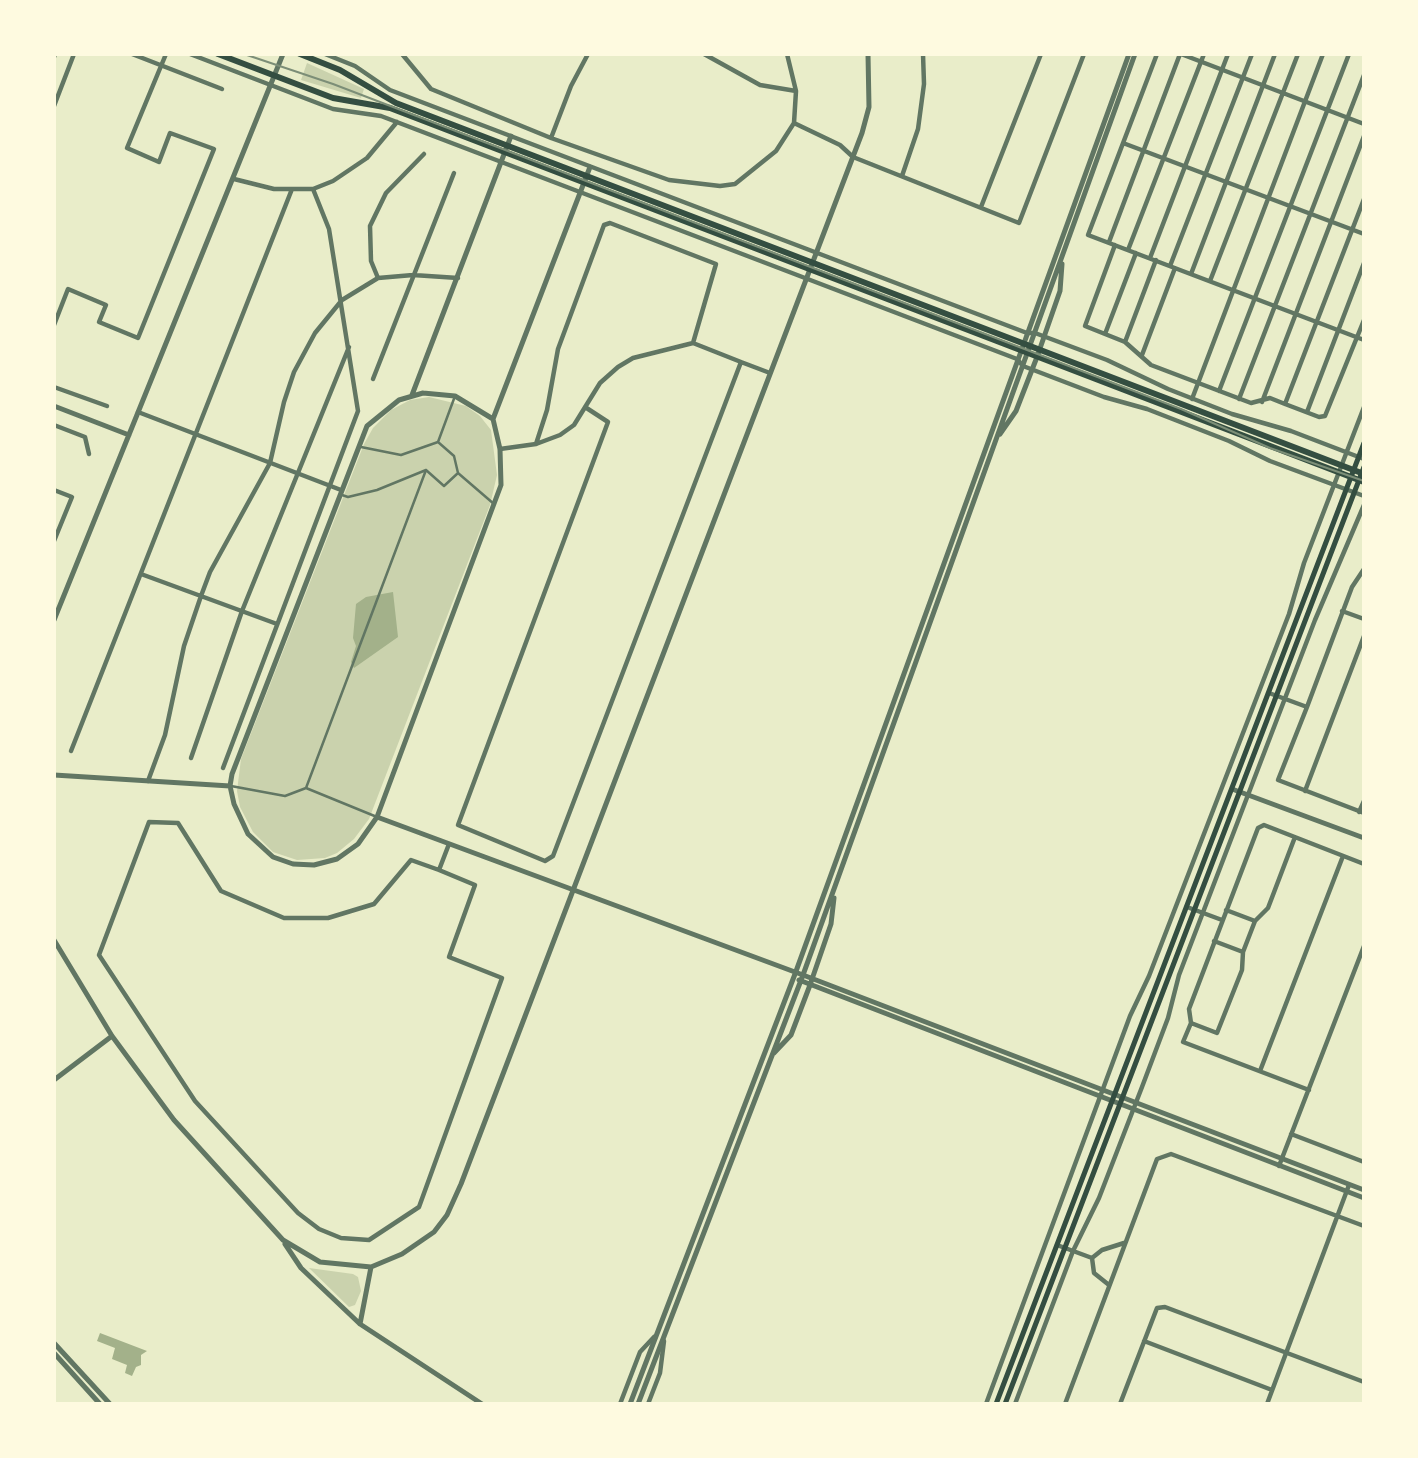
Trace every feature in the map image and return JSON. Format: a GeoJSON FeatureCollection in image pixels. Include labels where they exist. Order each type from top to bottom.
{"type":"FeatureCollection","features":[{"type":"Feature","properties":{"kind":"main road"},"geometry":{"type":"LineString","coordinates":[[218,54],[333,98],[390,108],[506,149],[1025,348],[1037,357],[1339,473],[1360,476]]}},
{"type":"Feature","properties":{"kind":"main road"},"geometry":{"type":"LineString","coordinates":[[300,54],[340,70],[396,103],[506,149]]}},
{"type":"Feature","properties":{"kind":"main road"},"geometry":{"type":"LineString","coordinates":[[1025,348],[1039,349],[1342,465],[1360,476]]}},
{"type":"Feature","properties":{"kind":"main road"},"geometry":{"type":"LineString","coordinates":[[1353,470],[1361,458],[1364,443]]}},
{"type":"Feature","properties":{"kind":"main road"},"geometry":{"type":"LineString","coordinates":[[996,1404],[1346,491],[1360,476]]}},
{"type":"Feature","properties":{"kind":"main road"},"geometry":{"type":"LineString","coordinates":[[1005,1404],[1360,476]]}},
{"type":"Feature","properties":{"kind":"street"},"geometry":{"type":"LineString","coordinates":[[54,106],[74,54]]}},
{"type":"Feature","properties":{"kind":"street"},"geometry":{"type":"LineString","coordinates":[[132,54],[222,89]]}},
{"type":"Feature","properties":{"kind":"street"},"geometry":{"type":"LineString","coordinates":[[54,325],[68,289],[106,305],[99,322],[138,338],[214,149],[170,133],[159,162],[127,148],[166,54]]}},
{"type":"Feature","properties":{"kind":"street"},"geometry":{"type":"LineString","coordinates":[[190,54],[333,109],[381,116],[397,122],[1017,359],[1032,370],[1104,397],[1147,409],[1364,496]]}},
{"type":"Feature","properties":{"kind":"street"},"geometry":{"type":"LineString","coordinates":[[54,620],[283,54]]}},
{"type":"Feature","properties":{"kind":"street"},"geometry":{"type":"LineString","coordinates":[[325,54],[355,66],[390,90],[1027,333],[1044,336],[1107,360],[1192,399],[1361,458]]}},
{"type":"Feature","properties":{"kind":"street"},"geometry":{"type":"LineString","coordinates":[[402,54],[431,89],[551,138],[668,180],[720,186],[735,184],[776,151],[794,123],[796,91],[787,54]]}},
{"type":"Feature","properties":{"kind":"street"},"geometry":{"type":"LineString","coordinates":[[551,138],[571,86],[588,54]]}},
{"type":"Feature","properties":{"kind":"street"},"geometry":{"type":"LineString","coordinates":[[704,54],[760,85],[796,91]]}},
{"type":"Feature","properties":{"kind":"street"},"geometry":{"type":"LineString","coordinates":[[283,1240],[320,1262],[371,1267],[417,1246],[447,1215],[853,157],[869,107],[868,54]]}},
{"type":"Feature","properties":{"kind":"street"},"geometry":{"type":"LineString","coordinates":[[902,176],[918,129],[924,84],[923,54]]}},
{"type":"Feature","properties":{"kind":"street"},"geometry":{"type":"LineString","coordinates":[[981,207],[1041,54]]}},
{"type":"Feature","properties":{"kind":"street"},"geometry":{"type":"LineString","coordinates":[[794,123],[840,145],[853,157],[1019,223],[1084,54]]}},
{"type":"Feature","properties":{"kind":"street"},"geometry":{"type":"LineString","coordinates":[[639,1404],[802,978],[1023,366],[1027,333],[1129,54]]}},
{"type":"Feature","properties":{"kind":"street"},"geometry":{"type":"LineString","coordinates":[[630,1404],[795,974],[1017,359],[1035,333],[1135,54]]}},
{"type":"Feature","properties":{"kind":"street"},"geometry":{"type":"LineString","coordinates":[[1157,54],[1088,235],[1364,340]]}},
{"type":"Feature","properties":{"kind":"street"},"geometry":{"type":"LineString","coordinates":[[1109,242],[1181,54],[1364,124]]}},
{"type":"Feature","properties":{"kind":"street"},"geometry":{"type":"LineString","coordinates":[[1128,250],[1204,54]]}},
{"type":"Feature","properties":{"kind":"street"},"geometry":{"type":"LineString","coordinates":[[1150,258],[1228,54]]}},
{"type":"Feature","properties":{"kind":"street"},"geometry":{"type":"LineString","coordinates":[[1142,355],[1252,54]]}},
{"type":"Feature","properties":{"kind":"street"},"geometry":{"type":"LineString","coordinates":[[1191,274],[1275,54]]}},
{"type":"Feature","properties":{"kind":"street"},"geometry":{"type":"LineString","coordinates":[[1210,281],[1298,54]]}},
{"type":"Feature","properties":{"kind":"street"},"geometry":{"type":"LineString","coordinates":[[1192,399],[1323,54]]}},
{"type":"Feature","properties":{"kind":"street"},"geometry":{"type":"LineString","coordinates":[[1219,391],[1349,54]]}},
{"type":"Feature","properties":{"kind":"street"},"geometry":{"type":"LineString","coordinates":[[1239,398],[1364,75]]}},
{"type":"Feature","properties":{"kind":"street"},"geometry":{"type":"LineString","coordinates":[[234,179],[292,189],[313,189],[334,181],[367,158],[397,122]]}},
{"type":"Feature","properties":{"kind":"street"},"geometry":{"type":"LineString","coordinates":[[412,395],[511,136]]}},
{"type":"Feature","properties":{"kind":"street"},"geometry":{"type":"LineString","coordinates":[[1261,403],[1364,136]]}},
{"type":"Feature","properties":{"kind":"street"},"geometry":{"type":"LineString","coordinates":[[1123,143],[1364,234]]}},
{"type":"Feature","properties":{"kind":"street"},"geometry":{"type":"LineString","coordinates":[[378,278],[372,261],[370,226],[386,193],[424,154]]}},
{"type":"Feature","properties":{"kind":"street"},"geometry":{"type":"LineString","coordinates":[[493,419],[456,396],[431,393],[412,395],[381,411],[367,426],[230,786],[242,823],[256,843],[272,857],[293,864],[314,864],[337,859],[358,844],[377,817],[495,505],[501,485],[500,449],[493,419],[590,167]]}},
{"type":"Feature","properties":{"kind":"street"},"geometry":{"type":"LineString","coordinates":[[373,379],[454,173]]}},
{"type":"Feature","properties":{"kind":"street"},"geometry":{"type":"LineString","coordinates":[[71,751],[292,189]]}},
{"type":"Feature","properties":{"kind":"street"},"geometry":{"type":"LineString","coordinates":[[223,768],[358,411],[350,345],[329,229],[313,189]]}},
{"type":"Feature","properties":{"kind":"street"},"geometry":{"type":"LineString","coordinates":[[1285,404],[1364,199]]}},
{"type":"Feature","properties":{"kind":"street"},"geometry":{"type":"LineString","coordinates":[[536,444],[547,410],[558,349],[604,225],[610,223],[716,264],[693,343]]}},
{"type":"Feature","properties":{"kind":"street"},"geometry":{"type":"LineString","coordinates":[[1115,245],[1085,326],[1125,342],[1151,365],[1239,398],[1261,403],[1270,398],[1319,417],[1325,416],[1364,320]]}},
{"type":"Feature","properties":{"kind":"street"},"geometry":{"type":"LineString","coordinates":[[1105,334],[1136,253]]}},
{"type":"Feature","properties":{"kind":"street"},"geometry":{"type":"LineString","coordinates":[[996,439],[1016,411],[1037,357],[1060,291],[1063,256]]}},
{"type":"Feature","properties":{"kind":"street"},"geometry":{"type":"LineString","coordinates":[[1125,342],[1156,261]]}},
{"type":"Feature","properties":{"kind":"street"},"geometry":{"type":"LineString","coordinates":[[1307,412],[1364,263]]}},
{"type":"Feature","properties":{"kind":"street"},"geometry":{"type":"LineString","coordinates":[[148,781],[165,735],[184,646],[201,596],[210,572],[271,463],[284,402],[294,372],[315,333],[342,300],[378,278],[413,275],[458,278]]}},
{"type":"Feature","properties":{"kind":"street"},"geometry":{"type":"LineString","coordinates":[[500,449],[536,444],[560,435],[574,425],[600,383],[633,358],[693,343],[770,373]]}},
{"type":"Feature","properties":{"kind":"street"},"geometry":{"type":"LineString","coordinates":[[191,758],[242,611],[350,345]]}},
{"type":"Feature","properties":{"kind":"street"},"geometry":{"type":"LineString","coordinates":[[585,407],[608,422],[458,825],[545,861],[553,856],[741,362]]}},
{"type":"Feature","properties":{"kind":"street"},"geometry":{"type":"LineString","coordinates":[[54,387],[107,407]]}},
{"type":"Feature","properties":{"kind":"street"},"geometry":{"type":"LineString","coordinates":[[358,446],[401,455],[438,442],[456,396]]}},
{"type":"Feature","properties":{"kind":"street"},"geometry":{"type":"LineString","coordinates":[[54,406],[129,435]]}},
{"type":"Feature","properties":{"kind":"street"},"geometry":{"type":"LineString","coordinates":[[986,1404],[1099,1097],[1149,976],[1284,627],[1304,563],[1364,407]]}},
{"type":"Feature","properties":{"kind":"street"},"geometry":{"type":"LineString","coordinates":[[138,412],[330,486],[348,497],[377,490],[426,470]]}},
{"type":"Feature","properties":{"kind":"street"},"geometry":{"type":"LineString","coordinates":[[54,425],[85,437],[89,454]]}},
{"type":"Feature","properties":{"kind":"street"},"geometry":{"type":"LineString","coordinates":[[438,442],[454,456],[458,473],[495,505]]}},
{"type":"Feature","properties":{"kind":"street"},"geometry":{"type":"LineString","coordinates":[[426,470],[444,486],[458,473]]}},
{"type":"Feature","properties":{"kind":"street"},"geometry":{"type":"LineString","coordinates":[[306,788],[426,470]]}},
{"type":"Feature","properties":{"kind":"street"},"geometry":{"type":"LineString","coordinates":[[54,490],[72,497],[54,541]]}},
{"type":"Feature","properties":{"kind":"street"},"geometry":{"type":"LineString","coordinates":[[1015,1404],[1073,1251],[1099,1198],[1136,1103],[1203,913],[1284,699],[1364,505]]}},
{"type":"Feature","properties":{"kind":"street"},"geometry":{"type":"LineString","coordinates":[[1364,569],[1352,587],[1342,611],[1278,780],[1362,813],[1364,801]]}},
{"type":"Feature","properties":{"kind":"street"},"geometry":{"type":"LineString","coordinates":[[141,574],[277,624]]}},
{"type":"Feature","properties":{"kind":"street"},"geometry":{"type":"LineString","coordinates":[[1342,611],[1364,619]]}},
{"type":"Feature","properties":{"kind":"street"},"geometry":{"type":"LineString","coordinates":[[1305,791],[1364,636]]}},
{"type":"Feature","properties":{"kind":"street"},"geometry":{"type":"LineString","coordinates":[[1269,693],[1307,707]]}},
{"type":"Feature","properties":{"kind":"street"},"geometry":{"type":"LineString","coordinates":[[54,775],[230,786],[285,796],[306,788],[795,974],[1099,1097],[1122,1098],[1364,1190]]}},
{"type":"Feature","properties":{"kind":"street"},"geometry":{"type":"LineString","coordinates":[[1232,789],[1364,838]]}},
{"type":"Feature","properties":{"kind":"street"},"geometry":{"type":"LineString","coordinates":[[149,822],[178,823],[221,891],[284,918],[328,918],[374,904],[411,860],[439,870],[475,885],[449,957],[502,978],[419,1207],[369,1240],[341,1238],[319,1229],[298,1213],[195,1101],[99,955],[149,822]]}},
{"type":"Feature","properties":{"kind":"street"},"geometry":{"type":"LineString","coordinates":[[1309,1090],[1183,1042],[1191,1023],[1189,1009],[1258,828],[1264,825],[1364,863]]}},
{"type":"Feature","properties":{"kind":"street"},"geometry":{"type":"LineString","coordinates":[[1191,1023],[1217,1033],[1242,970],[1243,952],[1255,921],[1268,908],[1295,837]]}},
{"type":"Feature","properties":{"kind":"street"},"geometry":{"type":"LineString","coordinates":[[439,870],[449,844]]}},
{"type":"Feature","properties":{"kind":"street"},"geometry":{"type":"LineString","coordinates":[[1260,1071],[1343,856]]}},
{"type":"Feature","properties":{"kind":"street"},"geometry":{"type":"LineString","coordinates":[[772,1055],[791,1035],[811,982],[831,924],[834,888]]}},
{"type":"Feature","properties":{"kind":"street"},"geometry":{"type":"LineString","coordinates":[[1186,907],[1222,920]]}},
{"type":"Feature","properties":{"kind":"street"},"geometry":{"type":"LineString","coordinates":[[1226,910],[1255,921]]}},
{"type":"Feature","properties":{"kind":"street"},"geometry":{"type":"LineString","coordinates":[[54,940],[112,1036],[207,1160],[283,1240],[301,1268],[360,1324],[482,1404]]}},
{"type":"Feature","properties":{"kind":"street"},"geometry":{"type":"LineString","coordinates":[[1214,941],[1243,952]]}},
{"type":"Feature","properties":{"kind":"street"},"geometry":{"type":"LineString","coordinates":[[1279,1166],[1364,946]]}},
{"type":"Feature","properties":{"kind":"street"},"geometry":{"type":"LineString","coordinates":[[811,982],[1102,1090],[1119,1105],[1364,1198]]}},
{"type":"Feature","properties":{"kind":"street"},"geometry":{"type":"LineString","coordinates":[[54,1080],[112,1036]]}},
{"type":"Feature","properties":{"kind":"street"},"geometry":{"type":"LineString","coordinates":[[1292,1134],[1364,1162]]}},
{"type":"Feature","properties":{"kind":"street"},"geometry":{"type":"LineString","coordinates":[[1065,1404],[1157,1159],[1171,1154],[1364,1226]]}},
{"type":"Feature","properties":{"kind":"street"},"geometry":{"type":"LineString","coordinates":[[1267,1404],[1349,1185]]}},
{"type":"Feature","properties":{"kind":"street"},"geometry":{"type":"LineString","coordinates":[[1092,1258],[1102,1250],[1124,1243]]}},
{"type":"Feature","properties":{"kind":"street"},"geometry":{"type":"LineString","coordinates":[[1057,1245],[1092,1258]]}},
{"type":"Feature","properties":{"kind":"street"},"geometry":{"type":"LineString","coordinates":[[1092,1258],[1094,1272],[1109,1285]]}},
{"type":"Feature","properties":{"kind":"street"},"geometry":{"type":"LineString","coordinates":[[360,1324],[371,1267]]}},
{"type":"Feature","properties":{"kind":"street"},"geometry":{"type":"LineString","coordinates":[[1120,1404],[1157,1308],[1165,1307],[1364,1382]]}},
{"type":"Feature","properties":{"kind":"street"},"geometry":{"type":"LineString","coordinates":[[620,1404],[640,1352],[657,1334]]}},
{"type":"Feature","properties":{"kind":"street"},"geometry":{"type":"LineString","coordinates":[[648,1404],[660,1373],[665,1334]]}},
{"type":"Feature","properties":{"kind":"street"},"geometry":{"type":"LineString","coordinates":[[1144,1341],[1272,1390]]}},
{"type":"Feature","properties":{"kind":"street"},"geometry":{"type":"LineString","coordinates":[[54,1343],[110,1404]]}},
{"type":"Feature","properties":{"kind":"street"},"geometry":{"type":"LineString","coordinates":[[54,1353],[100,1404]]}},
{"type":"Feature","properties":{"kind":"shaded area"},"geometry":{"type":"Polygon","coordinates":[[[307,63],[364,89],[361,98],[301,80],[307,63]]]}},
{"type":"Feature","properties":{"kind":"shaded area"},"geometry":{"type":"Polygon","coordinates":[[[429,397],[466,406],[480,416],[491,430],[497,475],[490,505],[369,819],[354,839],[337,853],[325,858],[297,860],[273,852],[253,832],[240,807],[237,791],[241,759],[364,444],[373,428],[391,410],[410,400],[429,397]]]}},
{"type":"Feature","properties":{"kind":"shaded area"},"geometry":{"type":"Polygon","coordinates":[[[393,592],[398,637],[354,668],[351,662],[356,646],[353,638],[356,604],[366,597],[393,592]]]}},
{"type":"Feature","properties":{"kind":"shaded area"},"geometry":{"type":"Polygon","coordinates":[[[309,1268],[358,1277],[361,1291],[355,1305],[349,1307],[309,1268]]]}},
{"type":"Feature","properties":{"kind":"shaded area"},"geometry":{"type":"Polygon","coordinates":[[[100,1333],[147,1351],[141,1355],[141,1365],[136,1367],[132,1376],[125,1373],[127,1365],[112,1359],[115,1348],[97,1341],[100,1333]]]}},
{"type":"Feature","properties":{"kind":"tram line"},"geometry":{"type":"LineString","coordinates":[[244,54],[333,84],[1181,409],[1270,448],[1364,481]]}}]}
